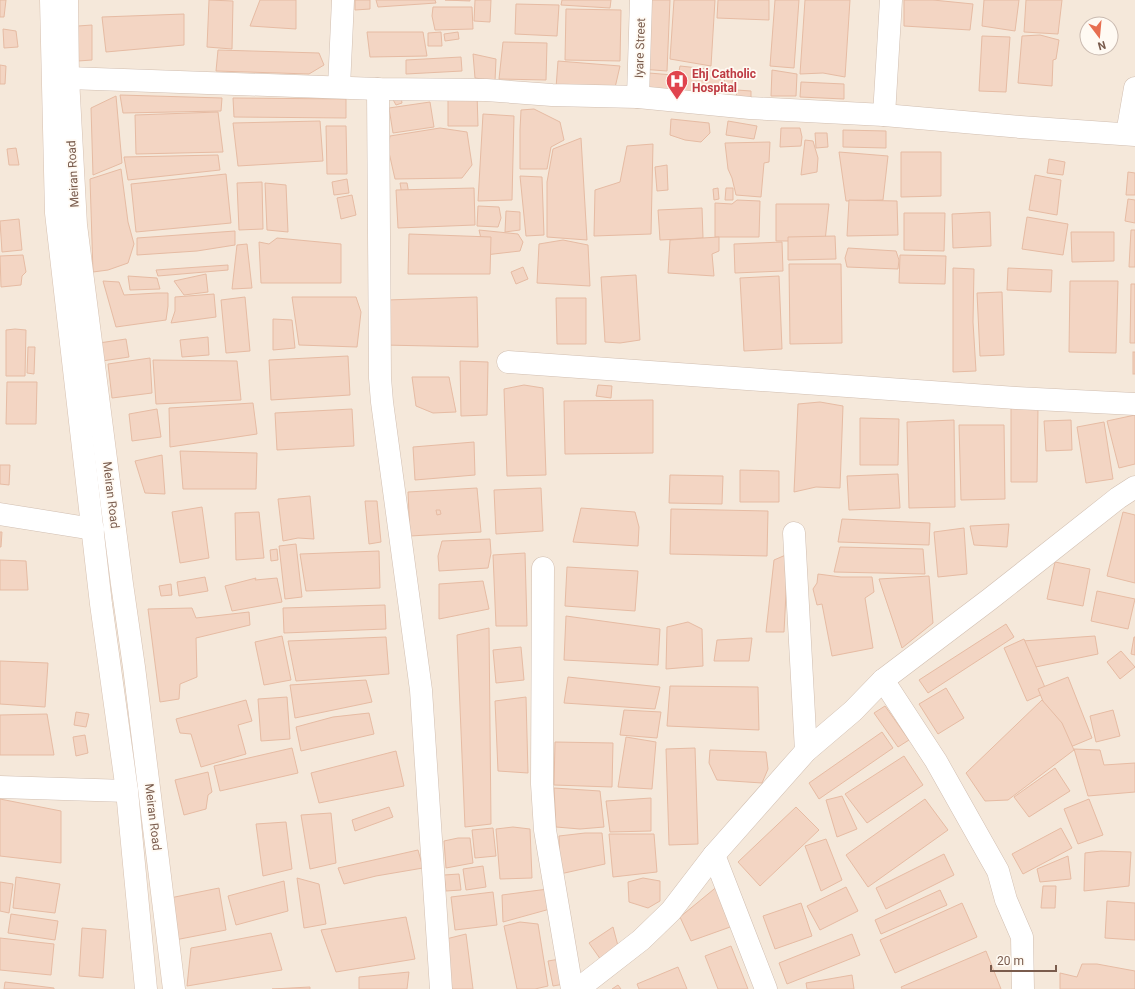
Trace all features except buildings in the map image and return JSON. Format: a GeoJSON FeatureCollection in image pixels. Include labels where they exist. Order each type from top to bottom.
{"type":"FeatureCollection","features":[{"type":"Feature","properties":{"kind":"street","name":"Meiran Road"},"geometry":{"type":"LineString","coordinates":[[51,0],[56,213],[102,612],[127,791],[146,989]]}},
{"type":"Feature","properties":{"kind":"street","name":"Meiran Road"},"geometry":{"type":"LineString","coordinates":[[67,0],[68,78],[76,226],[135,674],[174,989]]}},
{"type":"Feature","properties":{"kind":"street"},"geometry":{"type":"LineString","coordinates":[[340,87],[342,0]]}},
{"type":"Feature","properties":{"kind":"street","name":"Iyare Street"},"geometry":{"type":"LineString","coordinates":[[638,97],[641,0]]}},
{"type":"Feature","properties":{"kind":"street"},"geometry":{"type":"LineString","coordinates":[[884,115],[892,0]]}},
{"type":"Feature","properties":{"kind":"street"},"geometry":{"type":"LineString","coordinates":[[68,78],[378,89],[486,90],[552,95],[638,97],[750,108],[884,115],[1131,135],[1135,88]]}},
{"type":"Feature","properties":{"kind":"street"},"geometry":{"type":"LineString","coordinates":[[378,89],[380,378],[421,690],[441,989]]}},
{"type":"Feature","properties":{"kind":"street"},"geometry":{"type":"LineString","coordinates":[[508,362],[1016,398],[1135,404]]}},
{"type":"Feature","properties":{"kind":"street"},"geometry":{"type":"LineString","coordinates":[[578,989],[641,940],[671,911],[714,855],[806,751],[853,711],[883,680],[990,599],[1118,498],[1135,487]]}},
{"type":"Feature","properties":{"kind":"street"},"geometry":{"type":"LineString","coordinates":[[0,514],[92,529]]}},
{"type":"Feature","properties":{"kind":"street"},"geometry":{"type":"LineString","coordinates":[[794,533],[806,751]]}},
{"type":"Feature","properties":{"kind":"street"},"geometry":{"type":"LineString","coordinates":[[543,568],[542,784],[545,830],[572,989]]}},
{"type":"Feature","properties":{"kind":"street"},"geometry":{"type":"LineString","coordinates":[[883,680],[936,761],[998,871],[1006,900],[1022,937],[1023,989]]}},
{"type":"Feature","properties":{"kind":"street"},"geometry":{"type":"LineString","coordinates":[[0,787],[127,791]]}},
{"type":"Feature","properties":{"kind":"street"},"geometry":{"type":"LineString","coordinates":[[714,855],[766,989]]}},
{"type":"Feature","properties":{"kind":"shaded area"},"geometry":{"type":"Polygon","coordinates":[[[0,0],[1135,0],[1135,989],[0,989],[0,0]]]}},
{"type":"Feature","properties":{"kind":"place","name":"Ehj Catholic Hospital"},"geometry":{"type":"Point","coordinates":[677,100]}}]}
